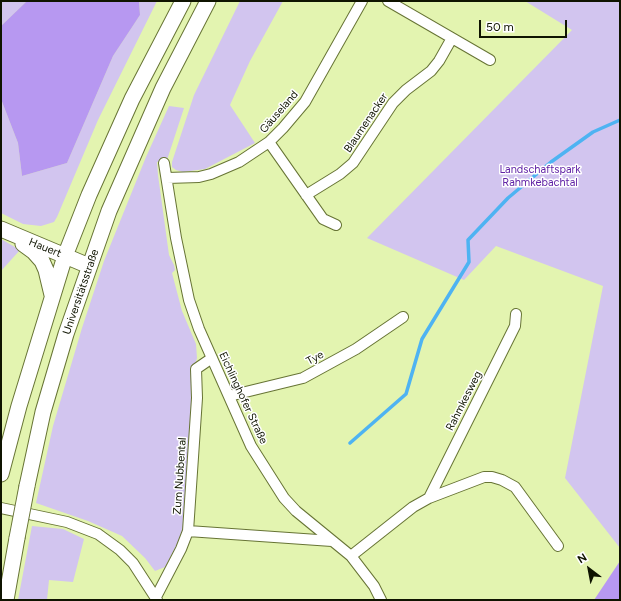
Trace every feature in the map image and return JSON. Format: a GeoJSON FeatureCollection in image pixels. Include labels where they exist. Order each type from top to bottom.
{"type":"FeatureCollection","features":[{"type":"Feature","properties":{"kind":"main road"},"geometry":{"type":"LineString","coordinates":[[1,474],[52,296],[89,195],[132,99],[183,1]]}},
{"type":"Feature","properties":{"kind":"main road","name":"Universitätsstraße"},"geometry":{"type":"LineString","coordinates":[[6,600],[27,486],[44,412],[66,334],[109,210],[140,138],[188,38],[208,1]]}},
{"type":"Feature","properties":{"kind":"main road"},"geometry":{"type":"LineString","coordinates":[[3,231],[34,252],[42,261],[46,270],[52,296]]}},
{"type":"Feature","properties":{"kind":"main road","name":"Hauert"},"geometry":{"type":"LineString","coordinates":[[3,231],[89,266]]}},
{"type":"Feature","properties":{"kind":"street","name":"Gäuseland"},"geometry":{"type":"LineString","coordinates":[[167,178],[199,177],[211,174],[239,162],[269,142],[305,102],[362,1]]}},
{"type":"Feature","properties":{"kind":"street"},"geometry":{"type":"LineString","coordinates":[[388,1],[490,60]]}},
{"type":"Feature","properties":{"kind":"street","name":"Blaumenacker"},"geometry":{"type":"LineString","coordinates":[[306,195],[340,174],[353,163],[393,103],[406,90],[431,71],[439,61],[452,38]]}},
{"type":"Feature","properties":{"kind":"street"},"geometry":{"type":"LineString","coordinates":[[269,142],[323,219],[336,225]]}},
{"type":"Feature","properties":{"kind":"street","name":"Eichlinghofer Straße"},"geometry":{"type":"LineString","coordinates":[[164,163],[176,238],[189,300],[212,358],[252,446],[278,490],[296,510],[351,556],[374,586],[381,600]]}},
{"type":"Feature","properties":{"kind":"street","name":"Rahmkesweg"},"geometry":{"type":"LineString","coordinates":[[429,498],[515,326],[516,314]]}},
{"type":"Feature","properties":{"kind":"street","name":"Tye"},"geometry":{"type":"LineString","coordinates":[[229,396],[303,378],[356,349],[403,318]]}},
{"type":"Feature","properties":{"kind":"street","name":"Zum Nubbental"},"geometry":{"type":"LineString","coordinates":[[156,599],[181,549],[188,531],[197,405],[196,368],[212,358]]}},
{"type":"Feature","properties":{"kind":"street"},"geometry":{"type":"LineString","coordinates":[[351,556],[413,507],[429,498],[484,478],[502,480],[515,487],[558,546]]}},
{"type":"Feature","properties":{"kind":"street","name":"Zum Nubbental"},"geometry":{"type":"LineString","coordinates":[[1,508],[67,522],[98,534],[128,558],[141,574],[156,599]]}},
{"type":"Feature","properties":{"kind":"street"},"geometry":{"type":"LineString","coordinates":[[188,531],[332,541]]}},
{"type":"Feature","properties":{"kind":"green space"},"geometry":{"type":"Polygon","coordinates":[[[1,1],[27,1],[1,26],[1,1]]]}},
{"type":"Feature","properties":{"kind":"green space"},"geometry":{"type":"Polygon","coordinates":[[[139,1],[157,1],[98,120],[54,222],[41,226],[23,224],[1,213],[1,99],[18,143],[22,176],[67,163],[113,56],[140,15],[139,1]]]}},
{"type":"Feature","properties":{"kind":"green space"},"geometry":{"type":"Polygon","coordinates":[[[240,1],[283,1],[250,61],[230,105],[255,143],[205,169],[183,172],[176,170],[172,167],[172,162],[194,95],[240,1]]]}},
{"type":"Feature","properties":{"kind":"green space","name":"Landschaftspark Rahmkebachtal"},"geometry":{"type":"Polygon","coordinates":[[[525,1],[620,1],[620,548],[565,478],[603,286],[496,246],[464,280],[367,238],[572,30],[525,1]]]}},
{"type":"Feature","properties":{"kind":"green space"},"geometry":{"type":"Polygon","coordinates":[[[169,106],[184,108],[167,160],[157,162],[158,175],[169,255],[175,270],[172,273],[182,311],[196,344],[197,358],[194,369],[183,534],[165,567],[155,571],[145,558],[122,536],[88,521],[36,503],[53,426],[82,328],[104,261],[146,157],[169,106]]]}},
{"type":"Feature","properties":{"kind":"green space"},"geometry":{"type":"Polygon","coordinates":[[[1,239],[20,250],[1,271],[1,239]]]}},
{"type":"Feature","properties":{"kind":"green space"},"geometry":{"type":"Polygon","coordinates":[[[32,526],[63,529],[84,539],[73,582],[49,580],[47,600],[18,600],[32,526]]]}},
{"type":"Feature","properties":{"kind":"shaded area"},"geometry":{"type":"Polygon","coordinates":[[[27,1],[139,1],[140,15],[113,56],[67,163],[22,176],[18,143],[1,99],[1,26],[27,1]]]}},
{"type":"Feature","properties":{"kind":"shaded area"},"geometry":{"type":"Polygon","coordinates":[[[620,561],[620,600],[594,600],[620,561]]]}},
{"type":"Feature","properties":{"kind":"waterway"},"geometry":{"type":"LineString","coordinates":[[350,443],[406,394],[422,339],[469,262],[468,240],[508,198],[551,162],[593,132],[620,120]]}}]}
